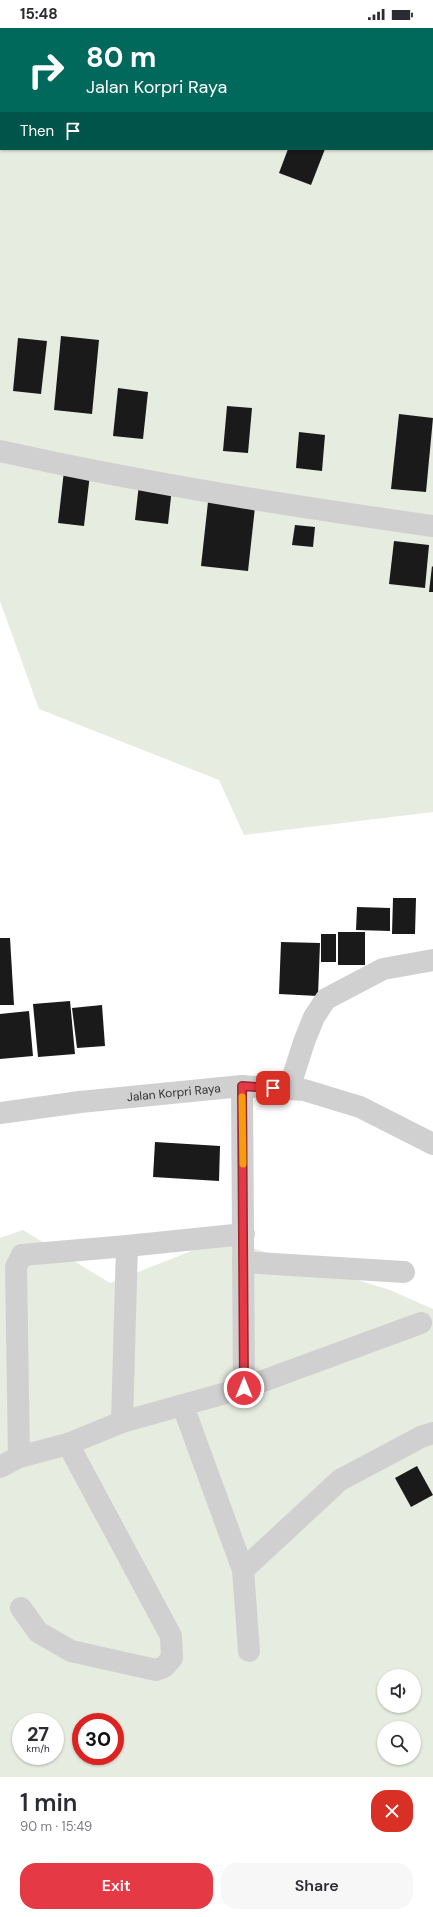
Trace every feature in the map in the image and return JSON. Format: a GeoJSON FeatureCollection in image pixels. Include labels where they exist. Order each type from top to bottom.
{"type":"FeatureCollection","features":[{"type":"Feature","properties":{"kind":"street"},"geometry":{"type":"LineString","coordinates":[[0,450],[129,476],[309,509],[433,526]]}},
{"type":"Feature","properties":{"kind":"street"},"geometry":{"type":"LineString","coordinates":[[289,1089],[314,1017],[326,999],[383,968],[433,960]]}},
{"type":"Feature","properties":{"kind":"street"},"geometry":{"type":"LineString","coordinates":[[242,1086],[244,1388]]}},
{"type":"Feature","properties":{"kind":"street","name":"Jalan Korpri Raya"},"geometry":{"type":"LineString","coordinates":[[0,1113],[80,1102],[242,1086],[304,1090],[360,1107],[433,1144]]}},
{"type":"Feature","properties":{"kind":"street"},"geometry":{"type":"LineString","coordinates":[[244,1234],[22,1255],[18,1259],[16,1274],[9,1462],[68,1444],[122,1422],[244,1388],[421,1323]]}},
{"type":"Feature","properties":{"kind":"street"},"geometry":{"type":"LineString","coordinates":[[122,1422],[127,1246]]}},
{"type":"Feature","properties":{"kind":"street"},"geometry":{"type":"LineString","coordinates":[[243,1262],[404,1272]]}},
{"type":"Feature","properties":{"kind":"street"},"geometry":{"type":"LineString","coordinates":[[183,1406],[243,1570],[249,1650]]}},
{"type":"Feature","properties":{"kind":"street"},"geometry":{"type":"LineString","coordinates":[[243,1570],[340,1480],[421,1437],[433,1433]]}},
{"type":"Feature","properties":{"kind":"street"},"geometry":{"type":"LineString","coordinates":[[21,1608],[38,1632],[71,1651],[156,1670],[164,1667],[172,1658],[171,1636],[68,1444]]}},
{"type":"Feature","properties":{"kind":"shaded area"},"geometry":{"type":"Polygon","coordinates":[[[0,150],[433,150],[433,812],[244,835],[219,780],[39,709],[0,601],[0,150]]]}},
{"type":"Feature","properties":{"kind":"shaded area"},"geometry":{"type":"Polygon","coordinates":[[[23,1230],[110,1283],[222,1239],[390,1290],[433,1309],[433,1777],[0,1777],[0,1238],[23,1230]]]}},
{"type":"Feature","properties":{"kind":"building"},"geometry":{"type":"Polygon","coordinates":[[[288,150],[325,150],[311,185],[279,173],[288,150]]]}},
{"type":"Feature","properties":{"kind":"building"},"geometry":{"type":"Polygon","coordinates":[[[61,336],[99,340],[92,414],[54,410],[61,336]]]}},
{"type":"Feature","properties":{"kind":"building"},"geometry":{"type":"Polygon","coordinates":[[[18,338],[47,341],[41,394],[13,391],[18,338]]]}},
{"type":"Feature","properties":{"kind":"building"},"geometry":{"type":"Polygon","coordinates":[[[118,388],[148,392],[143,439],[113,436],[118,388]]]}},
{"type":"Feature","properties":{"kind":"building"},"geometry":{"type":"Polygon","coordinates":[[[227,406],[252,408],[248,453],[223,451],[227,406]]]}},
{"type":"Feature","properties":{"kind":"building"},"geometry":{"type":"Polygon","coordinates":[[[399,414],[433,418],[426,492],[391,489],[399,414]]]}},
{"type":"Feature","properties":{"kind":"building"},"geometry":{"type":"Polygon","coordinates":[[[299,432],[325,435],[322,471],[296,468],[299,432]]]}},
{"type":"Feature","properties":{"kind":"building"},"geometry":{"type":"Polygon","coordinates":[[[64,471],[90,474],[84,526],[58,523],[64,471]]]}},
{"type":"Feature","properties":{"kind":"building"},"geometry":{"type":"Polygon","coordinates":[[[139,484],[172,488],[168,524],[135,520],[139,484]]]}},
{"type":"Feature","properties":{"kind":"building"},"geometry":{"type":"Polygon","coordinates":[[[208,502],[255,507],[248,571],[201,566],[208,502]]]}},
{"type":"Feature","properties":{"kind":"building"},"geometry":{"type":"Polygon","coordinates":[[[295,525],[315,527],[313,547],[292,545],[295,525]]]}},
{"type":"Feature","properties":{"kind":"building"},"geometry":{"type":"Polygon","coordinates":[[[394,541],[429,545],[425,588],[389,584],[394,541]]]}},
{"type":"Feature","properties":{"kind":"building"},"geometry":{"type":"Polygon","coordinates":[[[432,566],[433,592],[429,592],[432,566]]]}},
{"type":"Feature","properties":{"kind":"building"},"geometry":{"type":"Polygon","coordinates":[[[393,898],[416,898],[415,934],[392,934],[393,898]]]}},
{"type":"Feature","properties":{"kind":"building"},"geometry":{"type":"Polygon","coordinates":[[[357,907],[390,908],[390,931],[356,930],[357,907]]]}},
{"type":"Feature","properties":{"kind":"building"},"geometry":{"type":"Polygon","coordinates":[[[338,932],[365,932],[365,965],[338,965],[338,932]]]}},
{"type":"Feature","properties":{"kind":"building"},"geometry":{"type":"Polygon","coordinates":[[[321,934],[336,934],[336,962],[321,962],[321,934]]]}},
{"type":"Feature","properties":{"kind":"building"},"geometry":{"type":"Polygon","coordinates":[[[0,938],[10,938],[14,1005],[0,1005],[0,938]]]}},
{"type":"Feature","properties":{"kind":"building"},"geometry":{"type":"Polygon","coordinates":[[[281,942],[320,943],[318,996],[279,994],[281,942]]]}},
{"type":"Feature","properties":{"kind":"building"},"geometry":{"type":"Polygon","coordinates":[[[70,1001],[75,1054],[38,1057],[33,1004],[70,1001]]]}},
{"type":"Feature","properties":{"kind":"building"},"geometry":{"type":"Polygon","coordinates":[[[102,1005],[105,1046],[77,1048],[72,1008],[102,1005]]]}},
{"type":"Feature","properties":{"kind":"building"},"geometry":{"type":"Polygon","coordinates":[[[29,1011],[33,1056],[0,1059],[0,1014],[29,1011]]]}},
{"type":"Feature","properties":{"kind":"building"},"geometry":{"type":"Polygon","coordinates":[[[155,1142],[220,1146],[219,1181],[153,1177],[155,1142]]]}},
{"type":"Feature","properties":{"kind":"building"},"geometry":{"type":"Polygon","coordinates":[[[417,1466],[433,1495],[411,1507],[395,1478],[417,1466]]]}},
{"type":"Feature","properties":{"kind":"slow traffic"},"geometry":{"type":"LineString","coordinates":[[242,1097],[243,1164]]}},
{"type":"Feature","properties":{"kind":"route"},"geometry":{"type":"LineString","coordinates":[[244,1388],[242,1086],[273,1088]]}}]}
